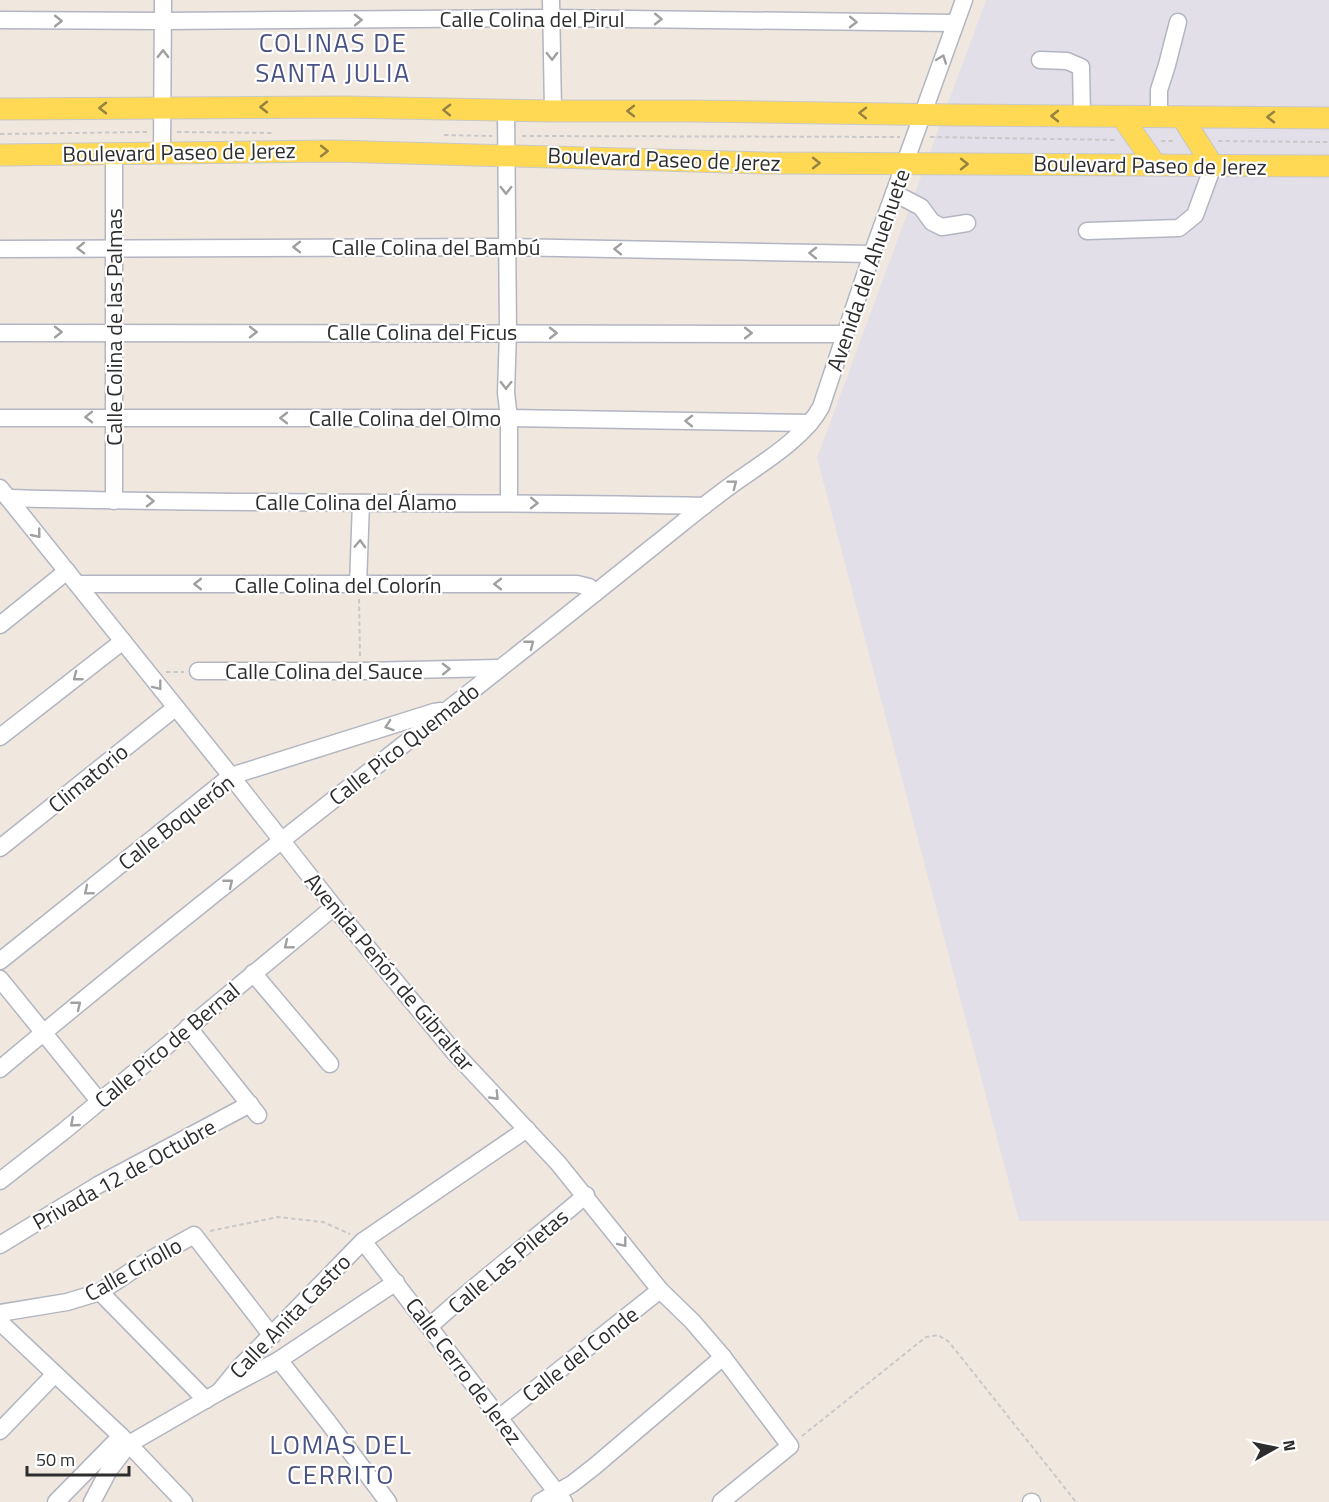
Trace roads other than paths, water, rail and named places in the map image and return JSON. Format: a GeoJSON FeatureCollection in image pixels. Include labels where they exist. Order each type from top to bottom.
{"type":"FeatureCollection","features":[{"type":"Feature","properties":{"kind":"main road","name":"Boulevard Paseo de Jerez"},"geometry":{"type":"LineString","coordinates":[[0,109],[344,107],[506,111],[1182,117],[1326,121]]}},
{"type":"Feature","properties":{"kind":"main road"},"geometry":{"type":"LineString","coordinates":[[1122,117],[1155,164]]}},
{"type":"Feature","properties":{"kind":"main road"},"geometry":{"type":"LineString","coordinates":[[1182,117],[1213,166]]}},
{"type":"Feature","properties":{"kind":"main road","name":"Boulevard Paseo de Jerez"},"geometry":{"type":"LineString","coordinates":[[0,155],[114,153],[162,142],[334,151],[506,145],[766,162],[1329,166]]}},
{"type":"Feature","properties":{"kind":"street"},"geometry":{"type":"LineString","coordinates":[[162,142],[163,0]]}},
{"type":"Feature","properties":{"kind":"street"},"geometry":{"type":"LineString","coordinates":[[552,0],[553,111]]}},
{"type":"Feature","properties":{"kind":"street","name":"Avenida del Ahuehuete"},"geometry":{"type":"LineString","coordinates":[[810,423],[821,407],[872,254],[964,0]]}},
{"type":"Feature","properties":{"kind":"street","name":"Calle Colina del Pirul"},"geometry":{"type":"LineString","coordinates":[[0,21],[551,18],[955,23]]}},
{"type":"Feature","properties":{"kind":"street"},"geometry":{"type":"LineString","coordinates":[[1159,117],[1159,90],[1178,22]]}},
{"type":"Feature","properties":{"kind":"street"},"geometry":{"type":"LineString","coordinates":[[1040,60],[1067,61],[1082,67],[1082,116]]}},
{"type":"Feature","properties":{"kind":"street"},"geometry":{"type":"LineString","coordinates":[[506,111],[508,332],[506,393],[509,418],[509,502]]}},
{"type":"Feature","properties":{"kind":"street","name":"Calle Colina de las Palmas"},"geometry":{"type":"LineString","coordinates":[[114,153],[114,501]]}},
{"type":"Feature","properties":{"kind":"street"},"geometry":{"type":"LineString","coordinates":[[1087,231],[1179,228],[1195,215],[1213,166]]}},
{"type":"Feature","properties":{"kind":"street"},"geometry":{"type":"LineString","coordinates":[[894,193],[921,207],[932,222],[942,227],[967,223]]}},
{"type":"Feature","properties":{"kind":"street","name":"Calle Colina del Bambú"},"geometry":{"type":"LineString","coordinates":[[0,249],[506,247],[872,254]]}},
{"type":"Feature","properties":{"kind":"street","name":"Calle Colina del Ficus"},"geometry":{"type":"LineString","coordinates":[[0,333],[844,334]]}},
{"type":"Feature","properties":{"kind":"street","name":"Calle Colina del Olmo"},"geometry":{"type":"LineString","coordinates":[[0,418],[509,418],[810,423]]}},
{"type":"Feature","properties":{"kind":"street","name":"Calle Pico Quemado"},"geometry":{"type":"LineString","coordinates":[[0,1069],[282,840],[445,714],[499,668],[704,506],[797,436],[810,423]]}},
{"type":"Feature","properties":{"kind":"street","name":"Calle Colina del Álamo"},"geometry":{"type":"LineString","coordinates":[[4,493],[114,501],[509,502],[704,506]]}},
{"type":"Feature","properties":{"kind":"street","name":"Avenida Peñón de Gibraltar"},"geometry":{"type":"LineString","coordinates":[[4,493],[282,840],[333,908],[454,1052],[586,1196],[660,1290],[692,1321],[723,1357],[790,1446],[721,1502]]}},
{"type":"Feature","properties":{"kind":"street"},"geometry":{"type":"LineString","coordinates":[[358,585],[361,503]]}},
{"type":"Feature","properties":{"kind":"street"},"geometry":{"type":"LineString","coordinates":[[0,625],[67,570]]}},
{"type":"Feature","properties":{"kind":"street","name":"Calle Colina del Colorín"},"geometry":{"type":"LineString","coordinates":[[78,584],[577,584],[589,587],[595,593]]}},
{"type":"Feature","properties":{"kind":"street"},"geometry":{"type":"LineString","coordinates":[[0,737],[123,641]]}},
{"type":"Feature","properties":{"kind":"street","name":"Calle Colina del Sauce"},"geometry":{"type":"LineString","coordinates":[[198,671],[499,668]]}},
{"type":"Feature","properties":{"kind":"street","name":"Climatorio"},"geometry":{"type":"LineString","coordinates":[[0,848],[175,708]]}},
{"type":"Feature","properties":{"kind":"street","name":"Calle Boquerón"},"geometry":{"type":"LineString","coordinates":[[0,962],[231,776],[434,712],[441,711],[445,714]]}},
{"type":"Feature","properties":{"kind":"street","name":"Calle Pico de Bernal"},"geometry":{"type":"LineString","coordinates":[[0,1181],[333,908]]}},
{"type":"Feature","properties":{"kind":"street"},"geometry":{"type":"LineString","coordinates":[[253,973],[330,1064]]}},
{"type":"Feature","properties":{"kind":"street"},"geometry":{"type":"LineString","coordinates":[[0,979],[99,1101]]}},
{"type":"Feature","properties":{"kind":"street","name":"Privada 12 de Octubre"},"geometry":{"type":"LineString","coordinates":[[0,1245],[98,1185],[254,1109],[188,1027]]}},
{"type":"Feature","properties":{"kind":"street","name":"Calle Anita Castro"},"geometry":{"type":"LineString","coordinates":[[212,1396],[363,1241],[527,1129]]}},
{"type":"Feature","properties":{"kind":"street","name":"Calle Las Piletas"},"geometry":{"type":"LineString","coordinates":[[430,1326],[477,1283],[537,1238],[586,1196]]}},
{"type":"Feature","properties":{"kind":"street","name":"Calle Criollo"},"geometry":{"type":"LineString","coordinates":[[0,1313],[67,1302],[100,1292],[139,1266],[194,1235],[272,1336]]}},
{"type":"Feature","properties":{"kind":"street","name":"Calle Cerro de Jerez"},"geometry":{"type":"LineString","coordinates":[[363,1241],[561,1497]]}},
{"type":"Feature","properties":{"kind":"street","name":"Calle Anita Castro"},"geometry":{"type":"LineString","coordinates":[[125,1440],[279,1360],[396,1282]]}},
{"type":"Feature","properties":{"kind":"street","name":"Calle del Conde"},"geometry":{"type":"LineString","coordinates":[[499,1418],[660,1290]]}},
{"type":"Feature","properties":{"kind":"street"},"geometry":{"type":"LineString","coordinates":[[100,1292],[212,1396]]}},
{"type":"Feature","properties":{"kind":"street"},"geometry":{"type":"LineString","coordinates":[[0,1322],[125,1440],[184,1502]]}},
{"type":"Feature","properties":{"kind":"street"},"geometry":{"type":"LineString","coordinates":[[540,1502],[561,1497],[723,1357]]}},
{"type":"Feature","properties":{"kind":"street"},"geometry":{"type":"LineString","coordinates":[[279,1360],[388,1502]]}},
{"type":"Feature","properties":{"kind":"street"},"geometry":{"type":"LineString","coordinates":[[0,1431],[55,1374]]}},
{"type":"Feature","properties":{"kind":"street"},"geometry":{"type":"LineString","coordinates":[[56,1502],[125,1440]]}},
{"type":"Feature","properties":{"kind":"street"},"geometry":{"type":"LineString","coordinates":[[92,1502],[125,1440]]}},
{"type":"Feature","properties":{"kind":"district","name":"COLINAS DE SANTA JULIA"},"geometry":{"type":"Point","coordinates":[333,57]}},
{"type":"Feature","properties":{"kind":"district","name":"LOMAS DEL CERRITO"},"geometry":{"type":"Point","coordinates":[341,1459]}}]}
